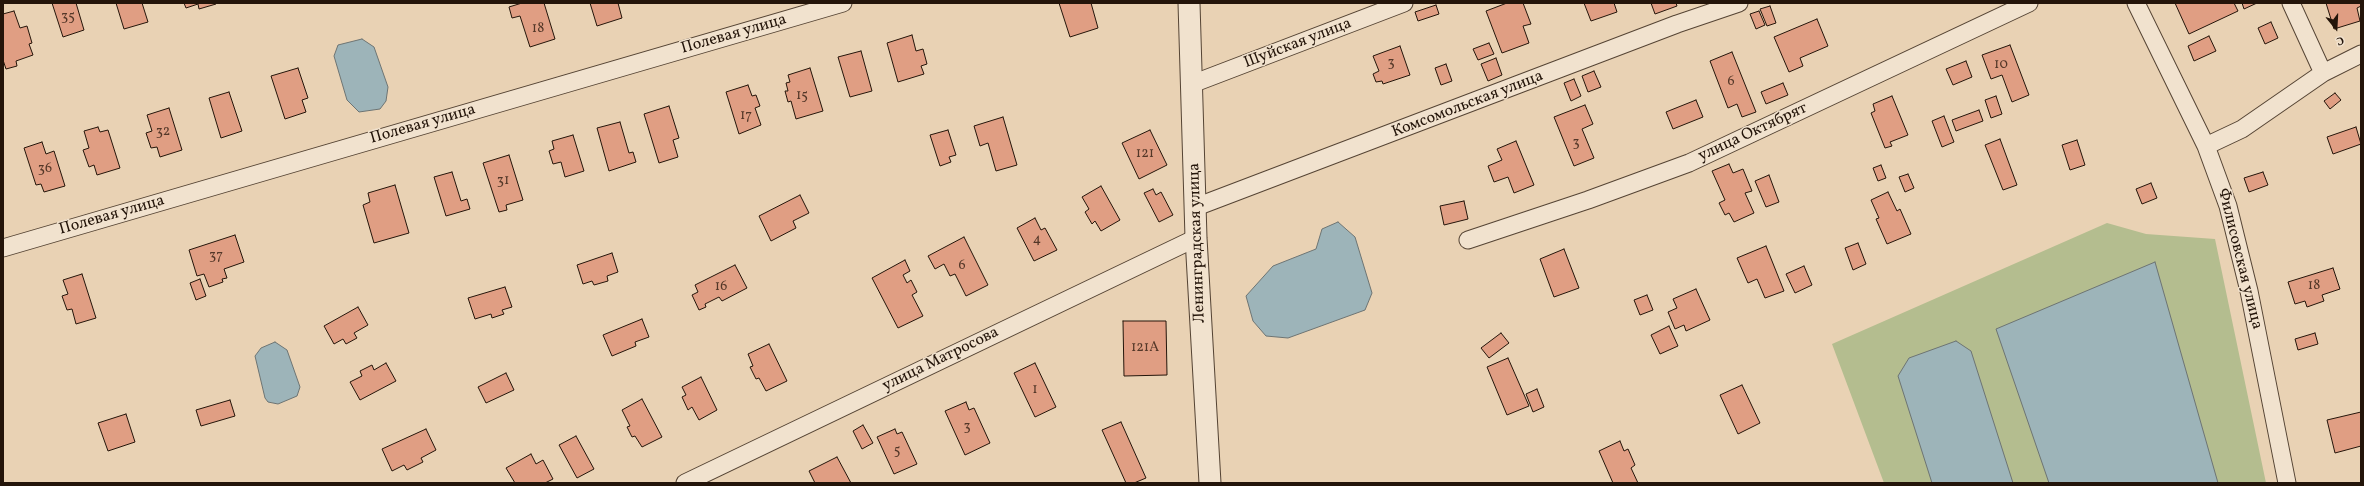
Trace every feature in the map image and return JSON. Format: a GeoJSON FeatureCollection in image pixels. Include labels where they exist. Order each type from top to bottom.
{"type":"FeatureCollection","features":[{"type":"Feature","properties":{"kind":"street","name":"Полевая улица"},"geometry":{"type":"LineString","coordinates":[[3,248],[843,3]]}},
{"type":"Feature","properties":{"kind":"street","name":"Ленинградская улица"},"geometry":{"type":"LineString","coordinates":[[1188,3],[1192,84],[1196,238],[1210,483]]}},
{"type":"Feature","properties":{"kind":"street","name":"Шуйская улица"},"geometry":{"type":"LineString","coordinates":[[1192,84],[1404,3]]}},
{"type":"Feature","properties":{"kind":"street","name":"Комсомольская улица"},"geometry":{"type":"LineString","coordinates":[[1196,207],[1524,84],[1677,24],[1740,3]]}},
{"type":"Feature","properties":{"kind":"street","name":"улица Октябрят"},"geometry":{"type":"LineString","coordinates":[[1468,240],[1588,200],[1689,163],[2029,3]]}},
{"type":"Feature","properties":{"kind":"street","name":"Филисовская улица"},"geometry":{"type":"LineString","coordinates":[[2136,3],[2206,146],[2228,206],[2250,291],[2287,483]]}},
{"type":"Feature","properties":{"kind":"street"},"geometry":{"type":"LineString","coordinates":[[2291,3],[2323,72]]}},
{"type":"Feature","properties":{"kind":"street"},"geometry":{"type":"LineString","coordinates":[[2206,146],[2242,129],[2323,72],[2361,54]]}},
{"type":"Feature","properties":{"kind":"street","name":"улица Матросова"},"geometry":{"type":"LineString","coordinates":[[686,483],[1196,238]]}},
{"type":"Feature","properties":{"kind":"green space"},"geometry":{"type":"Polygon","coordinates":[[[2107,223],[2146,234],[2215,239],[2266,483],[1884,483],[1832,344],[2107,223]]]}},
{"type":"Feature","properties":{"kind":"water"},"geometry":{"type":"Polygon","coordinates":[[[362,39],[374,47],[388,87],[386,101],[380,109],[359,112],[347,100],[334,56],[338,45],[362,39]]]}},
{"type":"Feature","properties":{"kind":"water"},"geometry":{"type":"Polygon","coordinates":[[[1338,222],[1355,237],[1372,293],[1365,310],[1288,338],[1266,336],[1253,321],[1246,296],[1273,266],[1316,249],[1322,229],[1338,222]]]}},
{"type":"Feature","properties":{"kind":"water"},"geometry":{"type":"Polygon","coordinates":[[[2155,262],[2218,483],[2049,483],[1996,329],[2155,262]]]}},
{"type":"Feature","properties":{"kind":"water"},"geometry":{"type":"Polygon","coordinates":[[[1956,341],[1971,351],[2013,483],[1932,483],[1898,376],[1909,358],[1956,341]]]}},
{"type":"Feature","properties":{"kind":"water"},"geometry":{"type":"Polygon","coordinates":[[[275,342],[287,350],[300,387],[297,396],[278,404],[268,402],[265,398],[255,356],[261,348],[275,342]]]}},
{"type":"Feature","properties":{"kind":"building"},"geometry":{"type":"Polygon","coordinates":[[[52,3],[76,3],[84,30],[63,37],[52,3]]]}},
{"type":"Feature","properties":{"kind":"building"},"geometry":{"type":"Polygon","coordinates":[[[116,3],[142,3],[148,22],[124,29],[116,3]]]}},
{"type":"Feature","properties":{"kind":"building"},"geometry":{"type":"Polygon","coordinates":[[[184,3],[216,4],[199,9],[198,4],[186,8],[184,3]]]}},
{"type":"Feature","properties":{"kind":"building"},"geometry":{"type":"Polygon","coordinates":[[[522,3],[544,3],[555,39],[530,47],[520,16],[512,18],[509,7],[522,3]]]}},
{"type":"Feature","properties":{"kind":"building"},"geometry":{"type":"Polygon","coordinates":[[[590,3],[618,3],[622,18],[597,26],[590,3]]]}},
{"type":"Feature","properties":{"kind":"building"},"geometry":{"type":"Polygon","coordinates":[[[1059,3],[1091,3],[1098,28],[1070,37],[1059,3]]]}},
{"type":"Feature","properties":{"kind":"building"},"geometry":{"type":"Polygon","coordinates":[[[1507,3],[1523,3],[1531,24],[1523,26],[1529,43],[1502,53],[1486,11],[1507,3]]]}},
{"type":"Feature","properties":{"kind":"building"},"geometry":{"type":"Polygon","coordinates":[[[1584,3],[1614,3],[1617,12],[1591,21],[1584,3]]]}},
{"type":"Feature","properties":{"kind":"building"},"geometry":{"type":"Polygon","coordinates":[[[1651,3],[1676,3],[1677,6],[1655,14],[1651,3]]]}},
{"type":"Feature","properties":{"kind":"building"},"geometry":{"type":"Polygon","coordinates":[[[2175,3],[2234,3],[2238,11],[2189,34],[2175,3]]]}},
{"type":"Feature","properties":{"kind":"building"},"geometry":{"type":"Polygon","coordinates":[[[2242,3],[2257,3],[2244,9],[2242,3]]]}},
{"type":"Feature","properties":{"kind":"building"},"geometry":{"type":"Polygon","coordinates":[[[2326,3],[2361,3],[2361,6],[2357,8],[2360,21],[2334,29],[2326,3]]]}},
{"type":"Feature","properties":{"kind":"building"},"geometry":{"type":"Polygon","coordinates":[[[1436,5],[1439,14],[1418,21],[1415,12],[1436,5]]]}},
{"type":"Feature","properties":{"kind":"building"},"geometry":{"type":"Polygon","coordinates":[[[1770,6],[1776,23],[1767,26],[1760,9],[1770,6]]]}},
{"type":"Feature","properties":{"kind":"building"},"geometry":{"type":"Polygon","coordinates":[[[14,11],[20,28],[27,26],[32,43],[29,44],[33,55],[16,61],[17,66],[6,69],[3,60],[3,14],[14,11]]]}},
{"type":"Feature","properties":{"kind":"building"},"geometry":{"type":"Polygon","coordinates":[[[1759,11],[1765,25],[1756,29],[1750,14],[1759,11]]]}},
{"type":"Feature","properties":{"kind":"building"},"geometry":{"type":"Polygon","coordinates":[[[1817,19],[1828,46],[1800,58],[1803,66],[1789,72],[1774,37],[1817,19]]]}},
{"type":"Feature","properties":{"kind":"building"},"geometry":{"type":"Polygon","coordinates":[[[2271,22],[2278,38],[2265,44],[2258,28],[2271,22]]]}},
{"type":"Feature","properties":{"kind":"building"},"geometry":{"type":"Polygon","coordinates":[[[912,35],[916,51],[923,49],[927,64],[921,66],[924,74],[898,82],[887,43],[912,35]]]}},
{"type":"Feature","properties":{"kind":"building"},"geometry":{"type":"Polygon","coordinates":[[[2209,36],[2216,51],[2194,61],[2188,46],[2209,36]]]}},
{"type":"Feature","properties":{"kind":"building"},"geometry":{"type":"Polygon","coordinates":[[[1489,43],[1494,54],[1478,60],[1473,49],[1489,43]]]}},
{"type":"Feature","properties":{"kind":"building"},"geometry":{"type":"Polygon","coordinates":[[[2010,45],[2029,95],[2012,102],[2002,75],[1991,79],[1982,55],[2010,45]]]}},
{"type":"Feature","properties":{"kind":"building"},"geometry":{"type":"Polygon","coordinates":[[[1400,46],[1410,75],[1383,84],[1382,81],[1376,82],[1373,74],[1379,71],[1373,56],[1400,46]]]}},
{"type":"Feature","properties":{"kind":"building"},"geometry":{"type":"Polygon","coordinates":[[[861,51],[872,91],[850,97],[838,57],[861,51]]]}},
{"type":"Feature","properties":{"kind":"building"},"geometry":{"type":"Polygon","coordinates":[[[1732,52],[1756,112],[1742,117],[1737,104],[1728,108],[1710,61],[1732,52]]]}},
{"type":"Feature","properties":{"kind":"building"},"geometry":{"type":"Polygon","coordinates":[[[1496,58],[1502,75],[1488,81],[1481,64],[1496,58]]]}},
{"type":"Feature","properties":{"kind":"building"},"geometry":{"type":"Polygon","coordinates":[[[1966,61],[1972,77],[1953,85],[1946,69],[1966,61]]]}},
{"type":"Feature","properties":{"kind":"building"},"geometry":{"type":"Polygon","coordinates":[[[1446,64],[1452,81],[1441,85],[1435,68],[1446,64]]]}},
{"type":"Feature","properties":{"kind":"building"},"geometry":{"type":"Polygon","coordinates":[[[298,68],[308,98],[302,100],[306,112],[285,119],[271,76],[298,68]]]}},
{"type":"Feature","properties":{"kind":"building"},"geometry":{"type":"Polygon","coordinates":[[[810,68],[823,111],[796,119],[791,101],[788,102],[785,91],[788,91],[786,83],[790,82],[788,75],[810,68]]]}},
{"type":"Feature","properties":{"kind":"building"},"geometry":{"type":"Polygon","coordinates":[[[1594,71],[1601,87],[1588,92],[1582,76],[1594,71]]]}},
{"type":"Feature","properties":{"kind":"building"},"geometry":{"type":"Polygon","coordinates":[[[1574,79],[1581,96],[1571,101],[1564,83],[1574,79]]]}},
{"type":"Feature","properties":{"kind":"building"},"geometry":{"type":"Polygon","coordinates":[[[1783,83],[1788,95],[1766,104],[1761,92],[1783,83]]]}},
{"type":"Feature","properties":{"kind":"building"},"geometry":{"type":"Polygon","coordinates":[[[748,85],[752,96],[756,95],[760,106],[755,108],[761,125],[739,134],[726,92],[748,85]]]}},
{"type":"Feature","properties":{"kind":"building"},"geometry":{"type":"Polygon","coordinates":[[[229,92],[242,131],[221,138],[209,98],[229,92]]]}},
{"type":"Feature","properties":{"kind":"building"},"geometry":{"type":"Polygon","coordinates":[[[2335,93],[2341,100],[2330,109],[2324,101],[2335,93]]]}},
{"type":"Feature","properties":{"kind":"building"},"geometry":{"type":"Polygon","coordinates":[[[1892,96],[1908,135],[1890,142],[1892,146],[1885,148],[1871,113],[1875,111],[1873,104],[1892,96]]]}},
{"type":"Feature","properties":{"kind":"building"},"geometry":{"type":"Polygon","coordinates":[[[1996,96],[2002,114],[1991,118],[1985,100],[1996,96]]]}},
{"type":"Feature","properties":{"kind":"building"},"geometry":{"type":"Polygon","coordinates":[[[1696,100],[1703,117],[1673,129],[1666,112],[1696,100]]]}},
{"type":"Feature","properties":{"kind":"building"},"geometry":{"type":"Polygon","coordinates":[[[1585,105],[1593,124],[1582,129],[1594,158],[1574,166],[1554,117],[1585,105]]]}},
{"type":"Feature","properties":{"kind":"building"},"geometry":{"type":"Polygon","coordinates":[[[669,106],[679,138],[673,140],[678,157],[659,163],[644,114],[669,106]]]}},
{"type":"Feature","properties":{"kind":"building"},"geometry":{"type":"Polygon","coordinates":[[[169,108],[182,150],[160,157],[157,147],[151,148],[146,133],[152,131],[147,115],[169,108]]]}},
{"type":"Feature","properties":{"kind":"building"},"geometry":{"type":"Polygon","coordinates":[[[1979,110],[1983,121],[1956,131],[1952,120],[1979,110]]]}},
{"type":"Feature","properties":{"kind":"building"},"geometry":{"type":"Polygon","coordinates":[[[1944,116],[1954,142],[1942,147],[1932,121],[1944,116]]]}},
{"type":"Feature","properties":{"kind":"building"},"geometry":{"type":"Polygon","coordinates":[[[1003,117],[1017,165],[996,171],[988,143],[980,146],[974,126],[1003,117]]]}},
{"type":"Feature","properties":{"kind":"building"},"geometry":{"type":"Polygon","coordinates":[[[620,122],[629,153],[633,152],[636,162],[609,171],[597,128],[620,122]]]}},
{"type":"Feature","properties":{"kind":"building"},"geometry":{"type":"Polygon","coordinates":[[[98,127],[100,132],[108,130],[120,168],[97,175],[94,165],[89,167],[83,150],[89,148],[84,131],[98,127]]]}},
{"type":"Feature","properties":{"kind":"building"},"geometry":{"type":"Polygon","coordinates":[[[2356,127],[2361,144],[2333,154],[2327,137],[2356,127]]]}},
{"type":"Feature","properties":{"kind":"building"},"geometry":{"type":"Polygon","coordinates":[[[948,130],[956,155],[949,157],[951,162],[940,166],[930,135],[948,130]]]}},
{"type":"Feature","properties":{"kind":"building"},"geometry":{"type":"Polygon","coordinates":[[[1150,130],[1167,165],[1139,179],[1122,143],[1150,130]]]}},
{"type":"Feature","properties":{"kind":"building"},"geometry":{"type":"Polygon","coordinates":[[[573,135],[584,171],[565,177],[561,162],[553,164],[549,151],[554,149],[552,141],[573,135]]]}},
{"type":"Feature","properties":{"kind":"building"},"geometry":{"type":"Polygon","coordinates":[[[2000,139],[2017,185],[2003,190],[1985,145],[2000,139]]]}},
{"type":"Feature","properties":{"kind":"building"},"geometry":{"type":"Polygon","coordinates":[[[2077,140],[2085,165],[2070,170],[2062,145],[2077,140]]]}},
{"type":"Feature","properties":{"kind":"building"},"geometry":{"type":"Polygon","coordinates":[[[1516,141],[1534,185],[1514,193],[1508,177],[1494,182],[1488,166],[1502,160],[1497,149],[1516,141]]]}},
{"type":"Feature","properties":{"kind":"building"},"geometry":{"type":"Polygon","coordinates":[[[42,142],[46,154],[54,151],[65,186],[44,192],[41,184],[36,185],[24,148],[42,142]]]}},
{"type":"Feature","properties":{"kind":"building"},"geometry":{"type":"Polygon","coordinates":[[[509,155],[523,200],[506,205],[507,210],[499,212],[483,163],[509,155]]]}},
{"type":"Feature","properties":{"kind":"building"},"geometry":{"type":"Polygon","coordinates":[[[1729,164],[1733,173],[1743,169],[1752,191],[1745,193],[1754,213],[1734,222],[1729,213],[1725,215],[1719,203],[1725,200],[1712,171],[1729,164]]]}},
{"type":"Feature","properties":{"kind":"building"},"geometry":{"type":"Polygon","coordinates":[[[1881,165],[1886,178],[1878,181],[1873,168],[1881,165]]]}},
{"type":"Feature","properties":{"kind":"building"},"geometry":{"type":"Polygon","coordinates":[[[452,172],[461,201],[467,199],[470,209],[446,216],[434,177],[452,172]]]}},
{"type":"Feature","properties":{"kind":"building"},"geometry":{"type":"Polygon","coordinates":[[[2263,172],[2268,185],[2249,192],[2244,178],[2263,172]]]}},
{"type":"Feature","properties":{"kind":"building"},"geometry":{"type":"Polygon","coordinates":[[[1908,174],[1914,188],[1905,192],[1899,177],[1908,174]]]}},
{"type":"Feature","properties":{"kind":"building"},"geometry":{"type":"Polygon","coordinates":[[[1769,175],[1779,202],[1766,207],[1755,181],[1769,175]]]}},
{"type":"Feature","properties":{"kind":"building"},"geometry":{"type":"Polygon","coordinates":[[[2151,183],[2157,198],[2142,204],[2136,189],[2151,183]]]}},
{"type":"Feature","properties":{"kind":"building"},"geometry":{"type":"Polygon","coordinates":[[[395,185],[409,233],[374,243],[363,205],[370,202],[368,193],[395,185]]]}},
{"type":"Feature","properties":{"kind":"building"},"geometry":{"type":"Polygon","coordinates":[[[1101,186],[1120,220],[1101,231],[1095,221],[1092,224],[1085,212],[1089,209],[1082,197],[1101,186]]]}},
{"type":"Feature","properties":{"kind":"building"},"geometry":{"type":"Polygon","coordinates":[[[1153,189],[1156,195],[1161,192],[1173,215],[1159,222],[1144,193],[1153,189]]]}},
{"type":"Feature","properties":{"kind":"building"},"geometry":{"type":"Polygon","coordinates":[[[1888,192],[1897,211],[1900,209],[1911,234],[1887,244],[1876,219],[1879,218],[1871,200],[1888,192]]]}},
{"type":"Feature","properties":{"kind":"building"},"geometry":{"type":"Polygon","coordinates":[[[800,195],[809,213],[793,221],[796,228],[771,241],[759,216],[800,195]]]}},
{"type":"Feature","properties":{"kind":"building"},"geometry":{"type":"Polygon","coordinates":[[[1464,201],[1468,219],[1444,225],[1440,206],[1464,201]]]}},
{"type":"Feature","properties":{"kind":"building"},"geometry":{"type":"Polygon","coordinates":[[[1035,218],[1041,230],[1045,228],[1057,250],[1034,261],[1017,228],[1035,218]]]}},
{"type":"Feature","properties":{"kind":"building"},"geometry":{"type":"Polygon","coordinates":[[[235,235],[244,262],[224,269],[227,278],[222,279],[223,282],[209,287],[204,274],[197,276],[189,250],[235,235]]]}},
{"type":"Feature","properties":{"kind":"building"},"geometry":{"type":"Polygon","coordinates":[[[964,237],[988,285],[966,296],[955,274],[950,276],[944,264],[935,269],[928,256],[964,237]]]}},
{"type":"Feature","properties":{"kind":"building"},"geometry":{"type":"Polygon","coordinates":[[[1858,243],[1866,264],[1853,270],[1845,248],[1858,243]]]}},
{"type":"Feature","properties":{"kind":"building"},"geometry":{"type":"Polygon","coordinates":[[[1766,246],[1784,291],[1765,298],[1757,279],[1748,283],[1737,258],[1766,246]]]}},
{"type":"Feature","properties":{"kind":"building"},"geometry":{"type":"Polygon","coordinates":[[[1564,249],[1579,288],[1554,297],[1540,259],[1564,249]]]}},
{"type":"Feature","properties":{"kind":"building"},"geometry":{"type":"Polygon","coordinates":[[[612,253],[618,272],[607,276],[608,281],[594,285],[592,281],[583,284],[577,265],[612,253]]]}},
{"type":"Feature","properties":{"kind":"building"},"geometry":{"type":"Polygon","coordinates":[[[905,260],[910,271],[903,275],[907,283],[911,280],[917,292],[912,295],[923,316],[898,328],[872,278],[905,260]]]}},
{"type":"Feature","properties":{"kind":"building"},"geometry":{"type":"Polygon","coordinates":[[[735,265],[747,288],[722,301],[719,297],[705,304],[706,307],[699,310],[692,295],[698,292],[695,285],[735,265]]]}},
{"type":"Feature","properties":{"kind":"building"},"geometry":{"type":"Polygon","coordinates":[[[1804,266],[1812,285],[1795,293],[1786,274],[1804,266]]]}},
{"type":"Feature","properties":{"kind":"building"},"geometry":{"type":"Polygon","coordinates":[[[2333,268],[2340,289],[2322,295],[2324,301],[2307,307],[2305,301],[2295,304],[2288,282],[2333,268]]]}},
{"type":"Feature","properties":{"kind":"building"},"geometry":{"type":"Polygon","coordinates":[[[82,274],[96,318],[76,324],[72,309],[67,310],[62,296],[68,294],[63,280],[82,274]]]}},
{"type":"Feature","properties":{"kind":"building"},"geometry":{"type":"Polygon","coordinates":[[[200,279],[206,296],[196,300],[190,283],[200,279]]]}},
{"type":"Feature","properties":{"kind":"building"},"geometry":{"type":"Polygon","coordinates":[[[505,287],[512,307],[502,310],[504,314],[492,318],[491,314],[475,319],[468,298],[505,287]]]}},
{"type":"Feature","properties":{"kind":"building"},"geometry":{"type":"Polygon","coordinates":[[[1696,289],[1710,320],[1686,331],[1684,325],[1675,329],[1668,312],[1677,308],[1673,299],[1696,289]]]}},
{"type":"Feature","properties":{"kind":"building"},"geometry":{"type":"Polygon","coordinates":[[[1647,295],[1653,310],[1640,315],[1634,300],[1647,295]]]}},
{"type":"Feature","properties":{"kind":"building"},"geometry":{"type":"Polygon","coordinates":[[[358,307],[368,325],[354,333],[357,338],[346,344],[343,339],[334,344],[324,326],[358,307]]]}},
{"type":"Feature","properties":{"kind":"building"},"geometry":{"type":"Polygon","coordinates":[[[642,319],[649,337],[635,342],[636,346],[612,356],[603,335],[642,319]]]}},
{"type":"Feature","properties":{"kind":"building"},"geometry":{"type":"Polygon","coordinates":[[[1123,321],[1166,321],[1167,375],[1124,376],[1123,321]]]}},
{"type":"Feature","properties":{"kind":"building"},"geometry":{"type":"Polygon","coordinates":[[[1669,326],[1678,346],[1660,354],[1651,335],[1669,326]]]}},
{"type":"Feature","properties":{"kind":"building"},"geometry":{"type":"Polygon","coordinates":[[[1501,333],[1509,343],[1489,358],[1481,348],[1501,333]]]}},
{"type":"Feature","properties":{"kind":"building"},"geometry":{"type":"Polygon","coordinates":[[[2315,333],[2318,344],[2298,350],[2295,339],[2315,333]]]}},
{"type":"Feature","properties":{"kind":"building"},"geometry":{"type":"Polygon","coordinates":[[[769,344],[787,381],[766,391],[759,378],[756,379],[750,367],[753,366],[748,354],[769,344]]]}},
{"type":"Feature","properties":{"kind":"building"},"geometry":{"type":"Polygon","coordinates":[[[1508,358],[1529,406],[1507,415],[1487,367],[1508,358]]]}},
{"type":"Feature","properties":{"kind":"building"},"geometry":{"type":"Polygon","coordinates":[[[386,363],[396,381],[360,400],[350,382],[362,376],[360,371],[372,365],[374,370],[386,363]]]}},
{"type":"Feature","properties":{"kind":"building"},"geometry":{"type":"Polygon","coordinates":[[[1035,363],[1056,407],[1035,417],[1014,373],[1035,363]]]}},
{"type":"Feature","properties":{"kind":"building"},"geometry":{"type":"Polygon","coordinates":[[[506,373],[514,390],[486,403],[478,387],[506,373]]]}},
{"type":"Feature","properties":{"kind":"building"},"geometry":{"type":"Polygon","coordinates":[[[701,377],[717,410],[699,420],[692,407],[688,410],[682,397],[686,395],[682,387],[701,377]]]}},
{"type":"Feature","properties":{"kind":"building"},"geometry":{"type":"Polygon","coordinates":[[[1742,385],[1760,423],[1738,434],[1720,395],[1742,385]]]}},
{"type":"Feature","properties":{"kind":"building"},"geometry":{"type":"Polygon","coordinates":[[[1537,389],[1544,407],[1533,412],[1526,394],[1537,389]]]}},
{"type":"Feature","properties":{"kind":"building"},"geometry":{"type":"Polygon","coordinates":[[[642,399],[662,437],[642,447],[635,436],[632,437],[627,427],[630,426],[622,410],[642,399]]]}},
{"type":"Feature","properties":{"kind":"building"},"geometry":{"type":"Polygon","coordinates":[[[230,400],[235,416],[201,426],[196,410],[230,400]]]}},
{"type":"Feature","properties":{"kind":"building"},"geometry":{"type":"Polygon","coordinates":[[[966,402],[969,410],[974,408],[990,443],[965,455],[945,411],[966,402]]]}},
{"type":"Feature","properties":{"kind":"building"},"geometry":{"type":"Polygon","coordinates":[[[2361,412],[2361,446],[2335,453],[2327,420],[2361,412]]]}},
{"type":"Feature","properties":{"kind":"building"},"geometry":{"type":"Polygon","coordinates":[[[126,414],[135,442],[108,451],[98,423],[126,414]]]}},
{"type":"Feature","properties":{"kind":"building"},"geometry":{"type":"Polygon","coordinates":[[[1121,422],[1146,478],[1134,483],[1126,483],[1102,430],[1121,422]]]}},
{"type":"Feature","properties":{"kind":"building"},"geometry":{"type":"Polygon","coordinates":[[[863,425],[873,443],[862,449],[853,431],[863,425]]]}},
{"type":"Feature","properties":{"kind":"building"},"geometry":{"type":"Polygon","coordinates":[[[426,429],[436,450],[421,458],[423,462],[407,470],[404,465],[392,471],[382,449],[426,429]]]}},
{"type":"Feature","properties":{"kind":"building"},"geometry":{"type":"Polygon","coordinates":[[[895,429],[897,434],[902,432],[917,464],[894,474],[877,437],[895,429]]]}},
{"type":"Feature","properties":{"kind":"building"},"geometry":{"type":"Polygon","coordinates":[[[576,436],[594,469],[577,478],[559,445],[576,436]]]}},
{"type":"Feature","properties":{"kind":"building"},"geometry":{"type":"Polygon","coordinates":[[[1620,441],[1624,451],[1628,449],[1635,465],[1631,468],[1638,483],[1613,483],[1599,451],[1620,441]]]}},
{"type":"Feature","properties":{"kind":"building"},"geometry":{"type":"Polygon","coordinates":[[[531,454],[536,464],[543,460],[553,479],[545,483],[515,483],[506,468],[531,454]]]}},
{"type":"Feature","properties":{"kind":"building"},"geometry":{"type":"Polygon","coordinates":[[[837,457],[851,483],[815,483],[809,471],[837,457]]]}}]}
